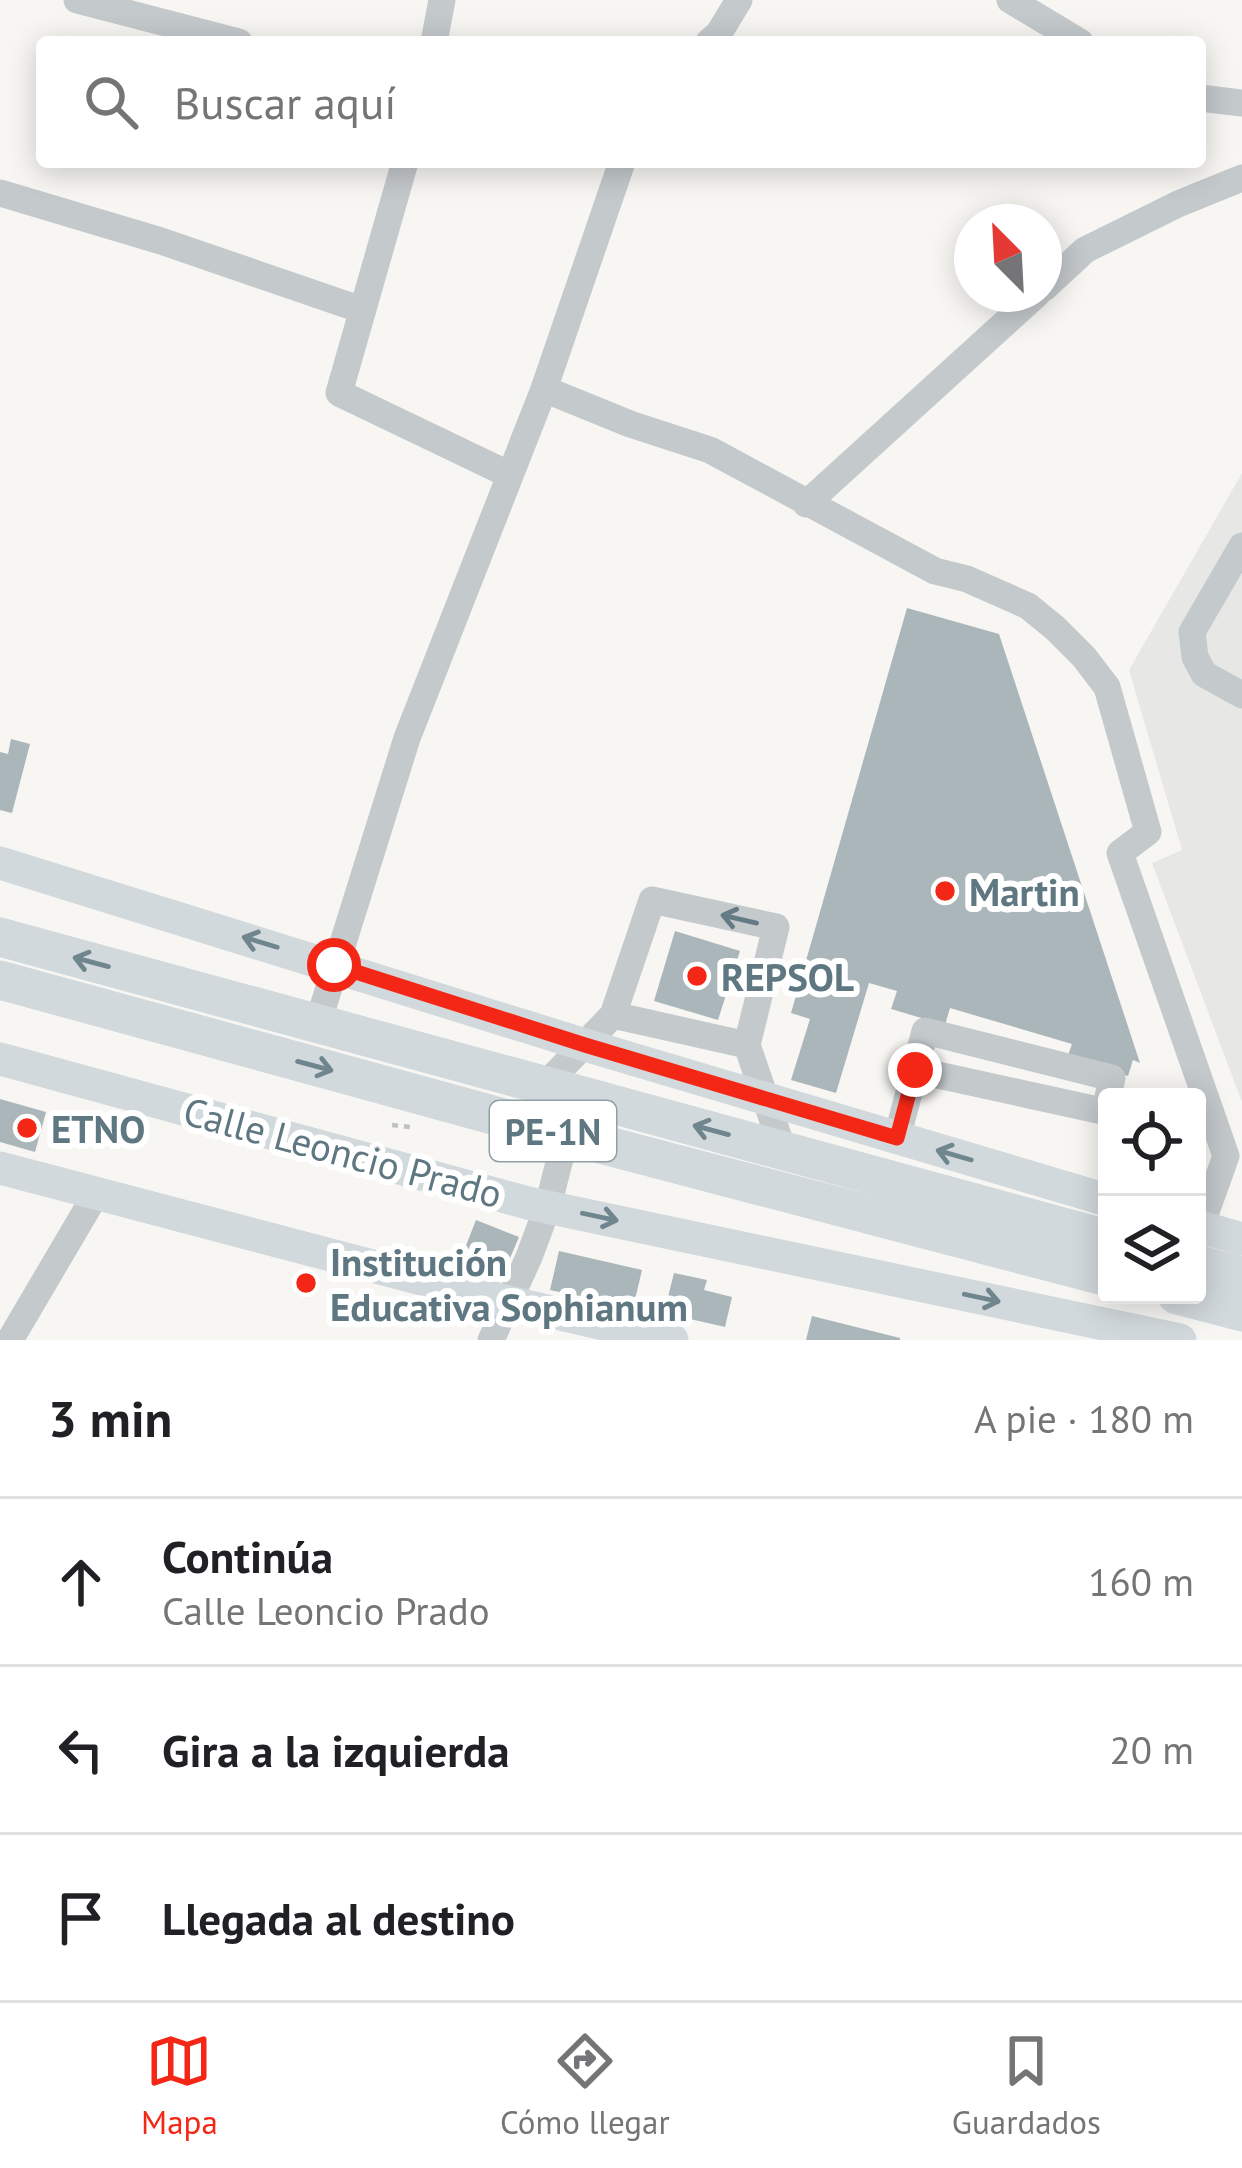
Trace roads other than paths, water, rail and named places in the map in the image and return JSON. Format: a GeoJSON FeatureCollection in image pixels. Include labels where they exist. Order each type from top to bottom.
{"type":"FeatureCollection","features":[{"type":"Feature","properties":{"kind":"highway","name":"PE-1N"},"geometry":{"type":"LineString","coordinates":[[0,937],[1098,1237]]}},
{"type":"Feature","properties":{"kind":"highway","name":"PE-1N"},"geometry":{"type":"LineString","coordinates":[[0,980],[1098,1274]]}},
{"type":"Feature","properties":{"kind":"highway"},"geometry":{"type":"LineString","coordinates":[[1206,1245],[1242,1276]]}},
{"type":"Feature","properties":{"kind":"highway"},"geometry":{"type":"LineString","coordinates":[[1206,1303],[1242,1312]]}},
{"type":"Feature","properties":{"kind":"main road"},"geometry":{"type":"LineString","coordinates":[[0,863],[585,1045],[1098,1197]]}},
{"type":"Feature","properties":{"kind":"main road","name":"Calle Leoncio Prado"},"geometry":{"type":"LineString","coordinates":[[0,1059],[528,1203],[1180,1340]]}},
{"type":"Feature","properties":{"kind":"main road"},"geometry":{"type":"LineString","coordinates":[[0,1168],[509,1302],[672,1340]]}},
{"type":"Feature","properties":{"kind":"main road"},"geometry":{"type":"LineString","coordinates":[[1206,1238],[1242,1239]]}},
{"type":"Feature","properties":{"kind":"street"},"geometry":{"type":"LineString","coordinates":[[76,0],[178,13],[226,36]]}},
{"type":"Feature","properties":{"kind":"street"},"geometry":{"type":"LineString","coordinates":[[435,36],[442,0]]}},
{"type":"Feature","properties":{"kind":"street"},"geometry":{"type":"LineString","coordinates":[[716,36],[739,0]]}},
{"type":"Feature","properties":{"kind":"street"},"geometry":{"type":"LineString","coordinates":[[1010,0],[1070,36]]}},
{"type":"Feature","properties":{"kind":"street"},"geometry":{"type":"LineString","coordinates":[[1206,99],[1242,104]]}},
{"type":"Feature","properties":{"kind":"street"},"geometry":{"type":"LineString","coordinates":[[403,168],[339,393],[510,475]]}},
{"type":"Feature","properties":{"kind":"street"},"geometry":{"type":"LineString","coordinates":[[318,1023],[407,738],[544,389],[620,168]]}},
{"type":"Feature","properties":{"kind":"street"},"geometry":{"type":"LineString","coordinates":[[1062,271],[1085,250],[1242,178]]}},
{"type":"Feature","properties":{"kind":"street"},"geometry":{"type":"LineString","coordinates":[[0,193],[161,241],[362,310]]}},
{"type":"Feature","properties":{"kind":"street"},"geometry":{"type":"LineString","coordinates":[[806,504],[1018,312]]}},
{"type":"Feature","properties":{"kind":"street"},"geometry":{"type":"LineString","coordinates":[[544,389],[710,450],[935,572],[967,579],[1028,607],[1084,657],[1107,686],[1148,832],[1120,853],[1226,1156],[1206,1215]]}},
{"type":"Feature","properties":{"kind":"street"},"geometry":{"type":"LineString","coordinates":[[1242,546],[1192,632],[1195,657],[1204,674],[1242,694]]}},
{"type":"Feature","properties":{"kind":"street"},"geometry":{"type":"LineString","coordinates":[[545,1085],[613,1015],[652,900],[776,928],[747,1045],[784,1150]]}},
{"type":"Feature","properties":{"kind":"street"},"geometry":{"type":"LineString","coordinates":[[613,1015],[747,1045]]}},
{"type":"Feature","properties":{"kind":"street"},"geometry":{"type":"LineString","coordinates":[[897,1138],[926,1031],[1112,1078],[1110,1088]]}},
{"type":"Feature","properties":{"kind":"street"},"geometry":{"type":"LineString","coordinates":[[915,1070],[1098,1103]]}},
{"type":"Feature","properties":{"kind":"street"},"geometry":{"type":"LineString","coordinates":[[491,1340],[548,1206],[566,1135]]}},
{"type":"Feature","properties":{"kind":"street"},"geometry":{"type":"LineString","coordinates":[[10,1340],[96,1194]]}},
{"type":"Feature","properties":{"kind":"place","name":"Martin"},"geometry":{"type":"Point","coordinates":[945,891]}},
{"type":"Feature","properties":{"kind":"place","name":"REPSOL"},"geometry":{"type":"Point","coordinates":[697,976]}},
{"type":"Feature","properties":{"kind":"place","name":"ETNO"},"geometry":{"type":"Point","coordinates":[27,1128]}},
{"type":"Feature","properties":{"kind":"place","name":"Institución Educativa Sophianum"},"geometry":{"type":"Point","coordinates":[306,1283]}}]}
